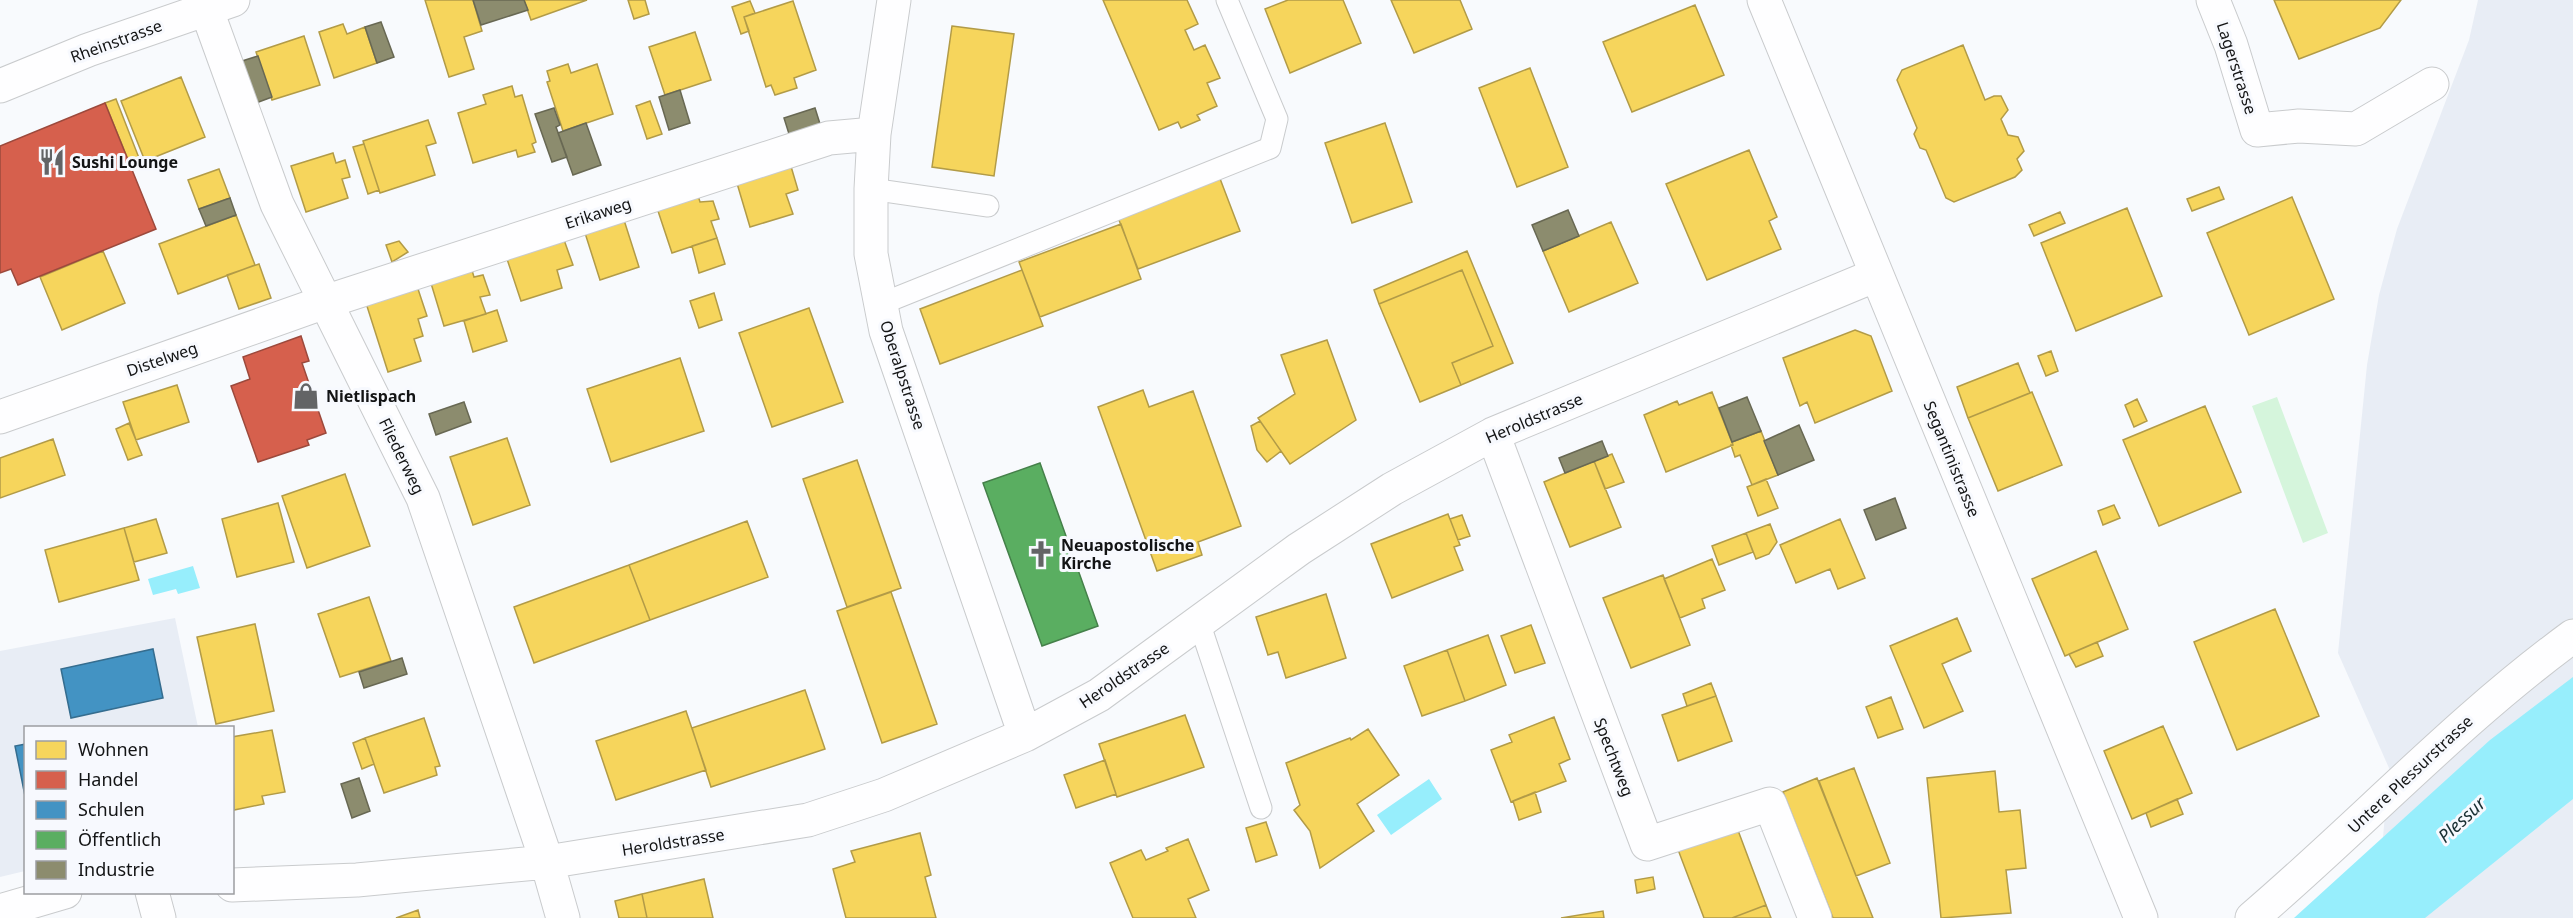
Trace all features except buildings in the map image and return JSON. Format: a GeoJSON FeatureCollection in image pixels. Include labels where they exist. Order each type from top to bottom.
{"type":"FeatureCollection","features":[{"type":"Feature","properties":{"kind":"street","name":"Oberalpstrasse"},"geometry":{"type":"LineString","coordinates":[[894,0],[874,134],[871,189],[872,255],[886,331],[1025,735]]}},
{"type":"Feature","properties":{"kind":"street","name":"Segantinistrasse"},"geometry":{"type":"LineString","coordinates":[[1764,0],[2141,918]]}},
{"type":"Feature","properties":{"kind":"street","name":"Lagerstrasse"},"geometry":{"type":"LineString","coordinates":[[2213,0],[2231,45],[2257,130],[2299,126],[2356,129],[2432,84]]}},
{"type":"Feature","properties":{"kind":"street","name":"Rheinstrasse"},"geometry":{"type":"LineString","coordinates":[[0,86],[88,50],[219,4]]}},
{"type":"Feature","properties":{"kind":"street","name":"Fliederweg"},"geometry":{"type":"LineString","coordinates":[[219,4],[277,204],[423,498],[547,862],[563,918]]}},
{"type":"Feature","properties":{"kind":"street","name":"Erikaweg"},"geometry":{"type":"LineString","coordinates":[[325,302],[829,138],[874,134]]}},
{"type":"Feature","properties":{"kind":"street","name":"Heroldstrasse"},"geometry":{"type":"LineString","coordinates":[[234,885],[357,880],[547,862],[808,820],[885,795],[1025,735],[1099,695],[1287,558],[1392,489],[1493,434],[1876,275]]}},
{"type":"Feature","properties":{"kind":"street","name":"Distelweg"},"geometry":{"type":"LineString","coordinates":[[0,417],[325,302]]}},
{"type":"Feature","properties":{"kind":"street","name":"Spechtweg"},"geometry":{"type":"LineString","coordinates":[[1493,434],[1647,844],[1770,804],[1815,918]]}},
{"type":"Feature","properties":{"kind":"street","name":"Untere Plessurstrasse"},"geometry":{"type":"LineString","coordinates":[[2252,918],[2386,798],[2475,712],[2573,636]]}},
{"type":"Feature","properties":{"kind":"street"},"geometry":{"type":"LineString","coordinates":[[0,911],[58,894]]}},
{"type":"Feature","properties":{"kind":"street"},"geometry":{"type":"LineString","coordinates":[[153,894],[159,918]]}},
{"type":"Feature","properties":{"kind":"lane"},"geometry":{"type":"LineString","coordinates":[[881,304],[1270,148],[1277,119],[1227,0]]}},
{"type":"Feature","properties":{"kind":"lane"},"geometry":{"type":"LineString","coordinates":[[871,189],[988,206]]}},
{"type":"Feature","properties":{"kind":"lane"},"geometry":{"type":"LineString","coordinates":[[1199,622],[1261,808]]}},
{"type":"Feature","properties":{"kind":"shaded area"},"geometry":{"type":"Polygon","coordinates":[[[2478,0],[2573,0],[2573,918],[2376,918],[2389,768],[2338,653],[2367,365],[2379,295],[2397,229],[2469,40],[2478,0]]]}},
{"type":"Feature","properties":{"kind":"shaded area"},"geometry":{"type":"Polygon","coordinates":[[[175,618],[198,726],[24,726],[24,871],[0,877],[0,651],[175,618]]]}},
{"type":"Feature","properties":{"kind":"green space"},"geometry":{"type":"Polygon","coordinates":[[[2277,397],[2328,533],[2303,543],[2252,406],[2277,397]]]}},
{"type":"Feature","properties":{"kind":"water"},"geometry":{"type":"Polygon","coordinates":[[[193,566],[200,588],[178,594],[176,589],[153,595],[148,579],[193,566]]]}},
{"type":"Feature","properties":{"kind":"water","name":"Plessur"},"geometry":{"type":"Polygon","coordinates":[[[2573,677],[2573,799],[2425,918],[2294,918],[2490,740],[2573,677]]]}},
{"type":"Feature","properties":{"kind":"water"},"geometry":{"type":"Polygon","coordinates":[[[1429,779],[1442,799],[1391,835],[1377,815],[1429,779]]]}},
{"type":"Feature","properties":{"kind":"place","name":"Sushi Lounge"},"geometry":{"type":"Point","coordinates":[52,162]}},
{"type":"Feature","properties":{"kind":"place","name":"Nietlispach"},"geometry":{"type":"Point","coordinates":[306,396]}},
{"type":"Feature","properties":{"kind":"place","name":"Neuapostolische Kirche"},"geometry":{"type":"Point","coordinates":[1041,554]}}]}
